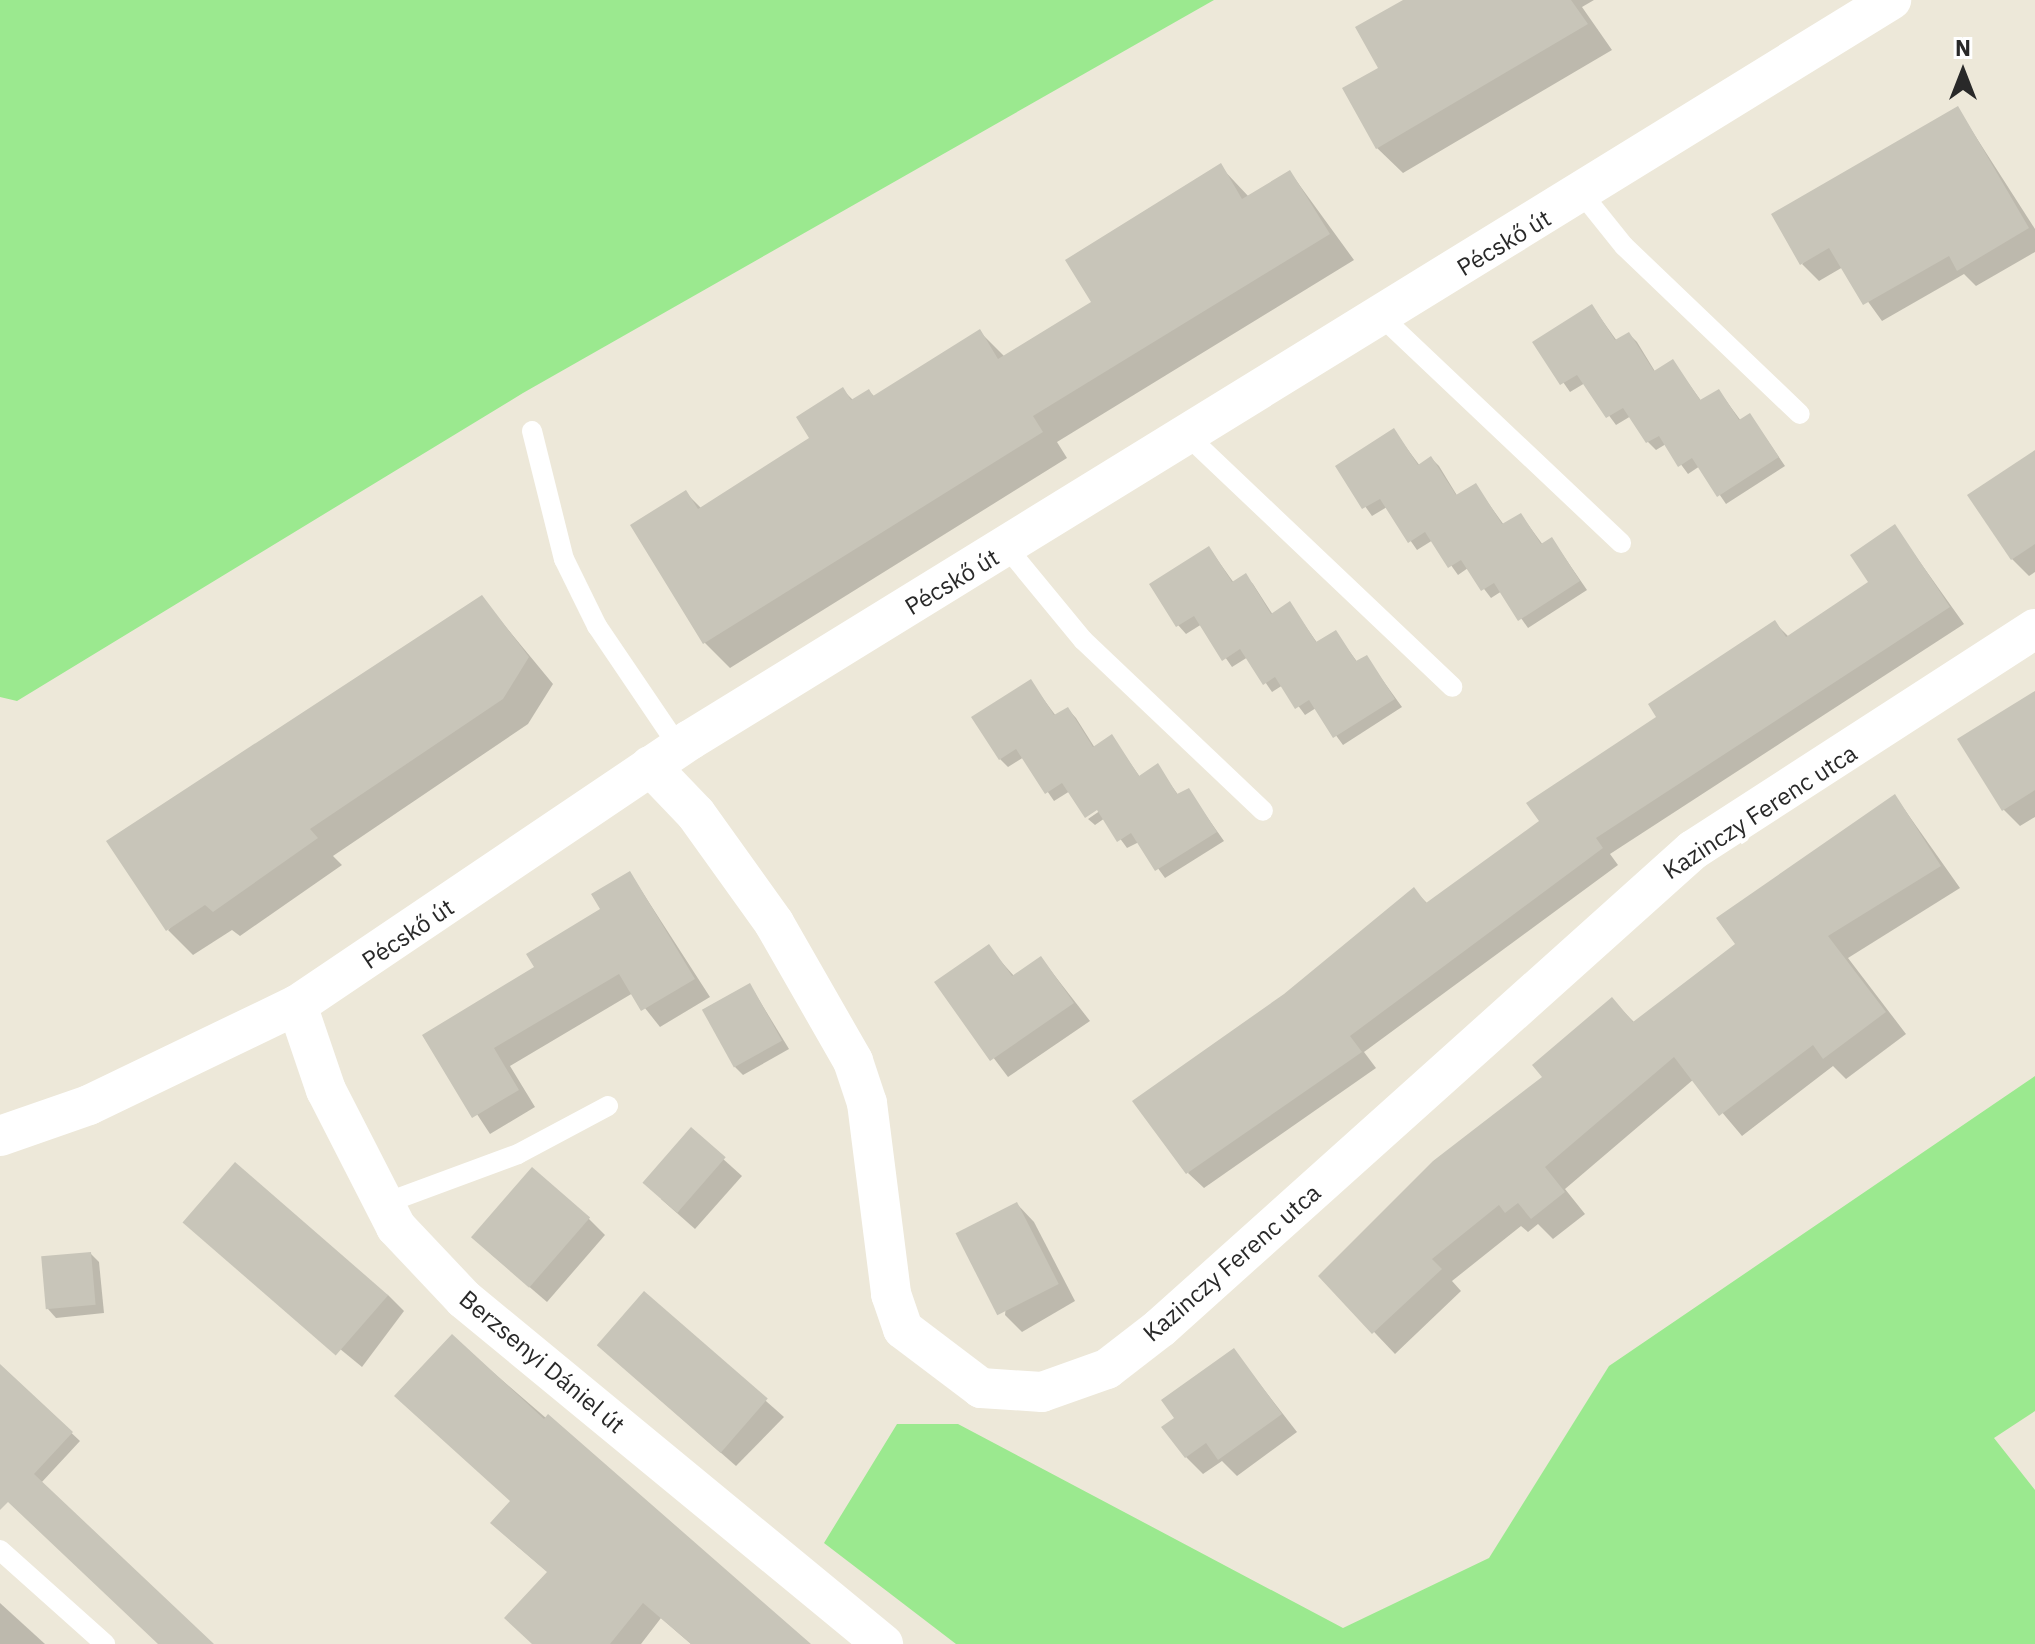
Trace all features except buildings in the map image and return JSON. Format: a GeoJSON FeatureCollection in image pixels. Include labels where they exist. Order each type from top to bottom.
{"type":"FeatureCollection","features":[{"type":"Feature","properties":{"kind":"street","name":"Pécskő út"},"geometry":{"type":"LineString","coordinates":[[0,1136],[103,1099],[297,1005],[665,757],[1583,195],[1891,0]]}},
{"type":"Feature","properties":{"kind":"street","name":"Kazinczy Ferenc utca"},"geometry":{"type":"LineString","coordinates":[[665,757],[696,814],[767,913],[853,1061],[867,1103],[891,1294],[903,1329],[981,1388],[1042,1392],[1107,1369],[1160,1328],[1693,850],[2035,629]]}},
{"type":"Feature","properties":{"kind":"street","name":"Berzsenyi Dániel út"},"geometry":{"type":"LineString","coordinates":[[297,1005],[326,1090],[383,1204],[464,1299],[883,1644]]}},
{"type":"Feature","properties":{"kind":"lane"},"geometry":{"type":"LineString","coordinates":[[1583,195],[1624,246],[1800,414]]}},
{"type":"Feature","properties":{"kind":"lane"},"geometry":{"type":"LineString","coordinates":[[1382,317],[1621,543]]}},
{"type":"Feature","properties":{"kind":"lane"},"geometry":{"type":"LineString","coordinates":[[532,431],[564,559],[665,757]]}},
{"type":"Feature","properties":{"kind":"lane"},"geometry":{"type":"LineString","coordinates":[[1189,437],[1452,687]]}},
{"type":"Feature","properties":{"kind":"lane"},"geometry":{"type":"LineString","coordinates":[[1008,549],[1083,640],[1263,811]]}},
{"type":"Feature","properties":{"kind":"lane"},"geometry":{"type":"LineString","coordinates":[[383,1204],[518,1154],[608,1106]]}},
{"type":"Feature","properties":{"kind":"lane"},"geometry":{"type":"LineString","coordinates":[[0,1550],[105,1644]]}},
{"type":"Feature","properties":{"kind":"green space"},"geometry":{"type":"Polygon","coordinates":[[[0,0],[1214,0],[523,393],[17,701],[0,697],[0,0]]]}},
{"type":"Feature","properties":{"kind":"green space"},"geometry":{"type":"Polygon","coordinates":[[[2035,1076],[2035,1411],[1994,1438],[2035,1490],[2035,1644],[956,1644],[824,1543],[897,1424],[958,1424],[1343,1628],[1489,1558],[1609,1366],[2035,1076]]]}}]}
